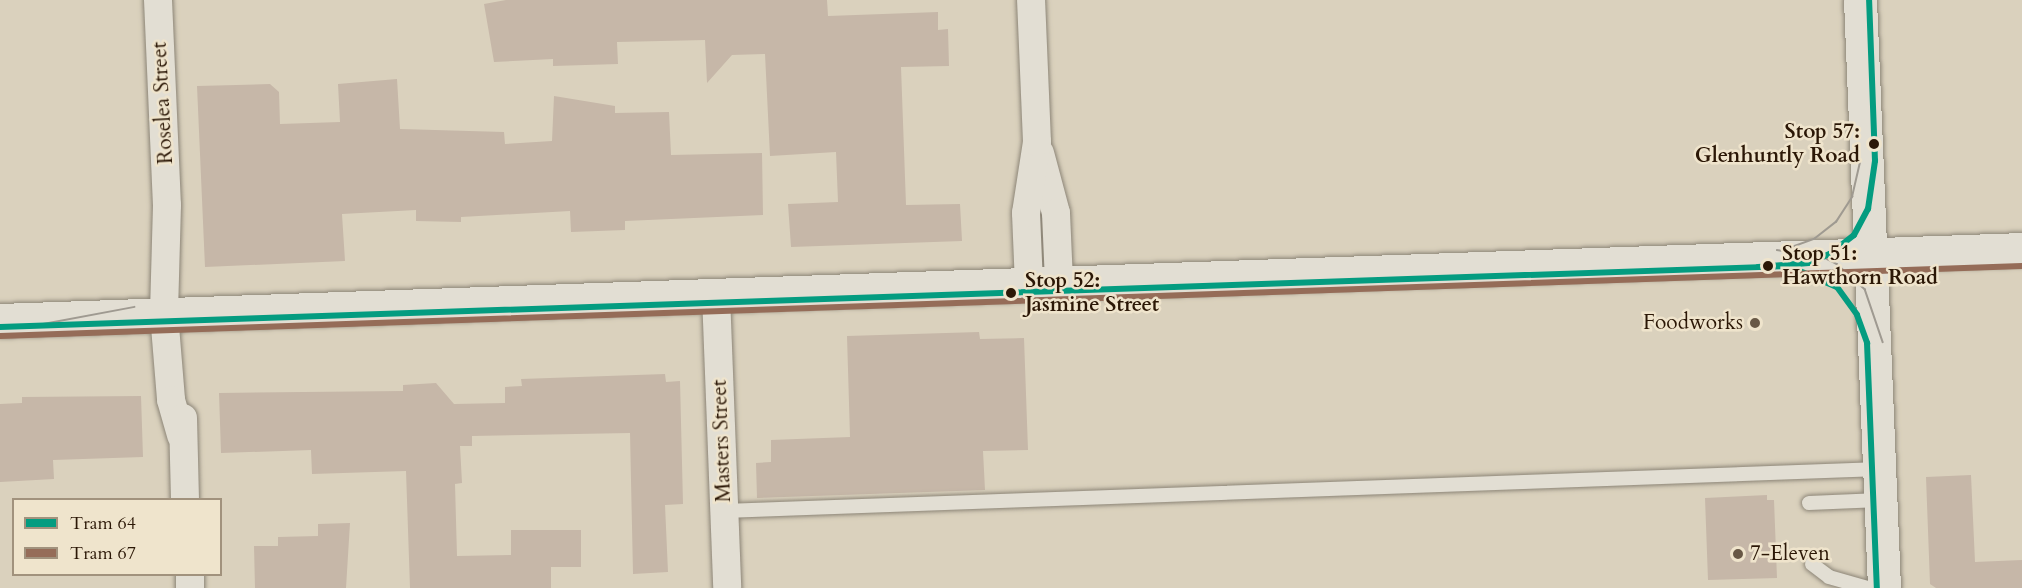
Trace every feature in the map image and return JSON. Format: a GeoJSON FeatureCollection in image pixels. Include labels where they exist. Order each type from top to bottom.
{"type":"FeatureCollection","features":[{"type":"Feature","properties":{"kind":"street","name":"Roselea Street"},"geometry":{"type":"LineString","coordinates":[[158,0],[167,206],[181,270],[174,313],[186,384],[181,436],[185,498]]}},
{"type":"Feature","properties":{"kind":"street"},"geometry":{"type":"LineString","coordinates":[[1031,0],[1037,142],[1056,213],[1044,284]]}},
{"type":"Feature","properties":{"kind":"street"},"geometry":{"type":"LineString","coordinates":[[1860,0],[1884,588]]}},
{"type":"Feature","properties":{"kind":"street"},"geometry":{"type":"LineString","coordinates":[[0,320],[2022,249]]}},
{"type":"Feature","properties":{"kind":"street","name":"Masters Street"},"geometry":{"type":"LineString","coordinates":[[716,295],[727,588]]}},
{"type":"Feature","properties":{"kind":"lane"},"geometry":{"type":"LineString","coordinates":[[1809,503],[1880,484]]}},
{"type":"Feature","properties":{"kind":"lane"},"geometry":{"type":"LineString","coordinates":[[724,511],[1880,484]]}},
{"type":"Feature","properties":{"kind":"lane"},"geometry":{"type":"LineString","coordinates":[[1812,564],[1826,583],[1869,588]]}},
{"type":"Feature","properties":{"kind":"building"},"geometry":{"type":"Polygon","coordinates":[[[506,0],[827,0],[828,16],[938,12],[938,30],[948,29],[949,66],[901,67],[906,205],[960,204],[962,241],[791,247],[788,204],[838,202],[836,152],[770,156],[765,54],[732,55],[707,83],[705,40],[617,42],[618,64],[553,66],[553,59],[494,62],[484,4],[506,0]]]}},
{"type":"Feature","properties":{"kind":"building"},"geometry":{"type":"Polygon","coordinates":[[[397,79],[400,129],[504,132],[505,144],[552,141],[554,96],[615,106],[615,113],[669,112],[671,155],[762,153],[763,215],[625,221],[625,230],[571,232],[570,211],[461,217],[461,222],[416,221],[416,210],[342,214],[345,261],[205,267],[197,86],[270,84],[279,92],[280,124],[340,122],[338,84],[397,79]]]}},
{"type":"Feature","properties":{"kind":"building"},"geometry":{"type":"Polygon","coordinates":[[[979,332],[980,339],[1024,338],[1028,450],[983,451],[985,490],[757,498],[756,463],[771,462],[771,440],[850,437],[847,336],[979,332]]]}},
{"type":"Feature","properties":{"kind":"building"},"geometry":{"type":"Polygon","coordinates":[[[665,374],[666,382],[680,381],[683,504],[665,505],[668,572],[633,574],[630,433],[472,436],[472,446],[460,446],[462,483],[455,484],[457,556],[511,555],[511,530],[581,530],[581,567],[551,567],[551,588],[410,588],[406,471],[312,474],[311,450],[221,453],[219,393],[403,391],[403,385],[436,383],[454,404],[505,403],[505,387],[522,386],[521,379],[665,374]]]}},
{"type":"Feature","properties":{"kind":"building"},"geometry":{"type":"Polygon","coordinates":[[[141,396],[143,457],[53,460],[54,479],[0,482],[0,404],[22,403],[22,397],[141,396]]]}},
{"type":"Feature","properties":{"kind":"building"},"geometry":{"type":"Polygon","coordinates":[[[1971,475],[1975,562],[2022,560],[2022,588],[1936,588],[1930,584],[1926,477],[1971,475]]]}},
{"type":"Feature","properties":{"kind":"building","name":"7-Eleven"},"geometry":{"type":"Polygon","coordinates":[[[1767,495],[1767,500],[1774,500],[1777,578],[1708,580],[1705,498],[1767,495]]]}},
{"type":"Feature","properties":{"kind":"building"},"geometry":{"type":"Polygon","coordinates":[[[350,523],[346,588],[255,588],[254,546],[278,546],[278,537],[318,536],[318,524],[350,523]]]}},
{"type":"Feature","properties":{"kind":"tram line","name":"64"},"geometry":{"type":"LineString","coordinates":[[1758,267],[1809,263],[1831,253],[1854,235],[1868,209],[1875,161],[1869,0]]}},
{"type":"Feature","properties":{"kind":"tram line"},"geometry":{"type":"LineString","coordinates":[[1789,248],[1814,239],[1836,222],[1852,197],[1860,161]]}},
{"type":"Feature","properties":{"kind":"tram line"},"geometry":{"type":"LineString","coordinates":[[1777,250],[1823,257],[1837,264],[1865,289],[1883,342]]}},
{"type":"Feature","properties":{"kind":"tram line","name":"64"},"geometry":{"type":"LineString","coordinates":[[0,327],[1788,266],[1837,287],[1857,315],[1867,343],[1877,588]]}},
{"type":"Feature","properties":{"kind":"tram line","name":"67"},"geometry":{"type":"LineString","coordinates":[[0,336],[2022,266]]}},
{"type":"Feature","properties":{"kind":"tram line"},"geometry":{"type":"LineString","coordinates":[[38,325],[134,307]]}},
{"type":"Feature","properties":{"kind":"place","name":"Stop 57: Glenhuntly Road"},"geometry":{"type":"Point","coordinates":[1874,144]}},
{"type":"Feature","properties":{"kind":"place","name":"Stop 51: Hawthorn Road"},"geometry":{"type":"Point","coordinates":[1768,266]}},
{"type":"Feature","properties":{"kind":"place","name":"Stop 52: Jasmine Street"},"geometry":{"type":"Point","coordinates":[1011,293]}},
{"type":"Feature","properties":{"kind":"place","name":"Foodworks"},"geometry":{"type":"Point","coordinates":[1755,323]}},
{"type":"Feature","properties":{"kind":"place","name":"7-Eleven"},"geometry":{"type":"Point","coordinates":[1738,554]}}]}
